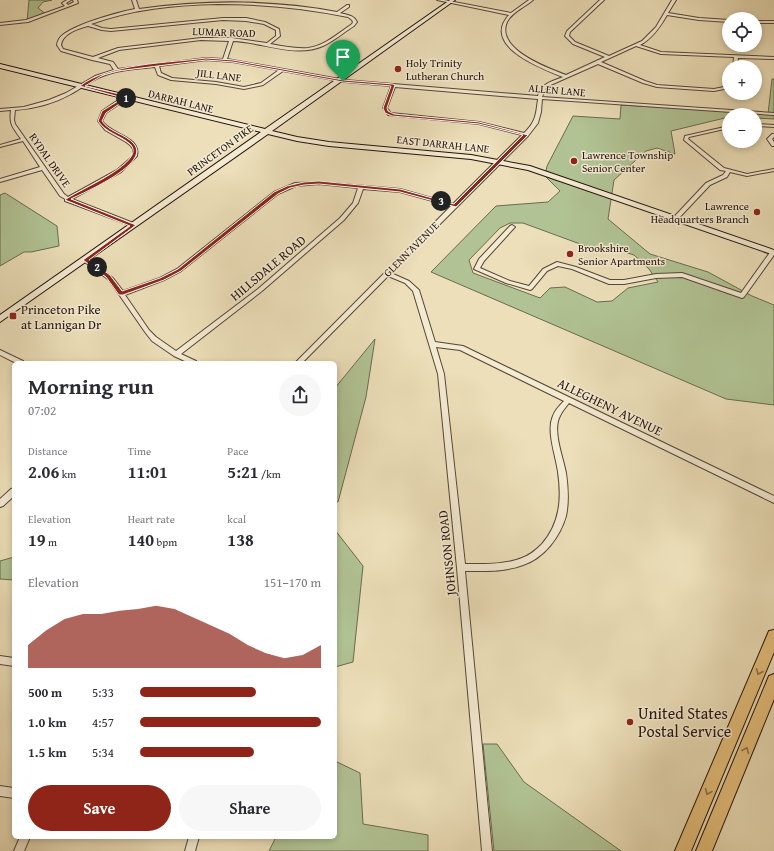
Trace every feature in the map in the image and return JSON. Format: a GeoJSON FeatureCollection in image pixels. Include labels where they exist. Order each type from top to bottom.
{"type":"FeatureCollection","features":[{"type":"Feature","properties":{"kind":"main road"},"geometry":{"type":"LineString","coordinates":[[683,851],[774,636]]}},
{"type":"Feature","properties":{"kind":"main road"},"geometry":{"type":"LineString","coordinates":[[704,851],[774,681]]}},
{"type":"Feature","properties":{"kind":"street"},"geometry":{"type":"LineString","coordinates":[[67,6],[64,3],[69,0]]}},
{"type":"Feature","properties":{"kind":"street"},"geometry":{"type":"LineString","coordinates":[[0,24],[27,21],[76,3],[76,0]]}},
{"type":"Feature","properties":{"kind":"street"},"geometry":{"type":"LineString","coordinates":[[134,0],[137,9]]}},
{"type":"Feature","properties":{"kind":"street"},"geometry":{"type":"LineString","coordinates":[[439,0],[451,1],[512,14]]}},
{"type":"Feature","properties":{"kind":"street"},"geometry":{"type":"LineString","coordinates":[[531,0],[512,14],[506,21],[503,29],[505,38],[511,47],[528,59],[565,76]]}},
{"type":"Feature","properties":{"kind":"street"},"geometry":{"type":"LineString","coordinates":[[602,0],[568,32],[567,36],[574,43],[608,57]]}},
{"type":"Feature","properties":{"kind":"street","name":"GLENN AVENUE"},"geometry":{"type":"LineString","coordinates":[[300,361],[526,135],[537,122],[541,91],[545,86],[636,45],[654,33],[674,0]]}},
{"type":"Feature","properties":{"kind":"street"},"geometry":{"type":"LineString","coordinates":[[116,70],[112,63],[65,51],[59,45],[60,40],[65,34],[87,24],[112,14],[137,9],[216,1],[273,4],[337,14],[348,6]]}},
{"type":"Feature","properties":{"kind":"street","name":"PRINCETON PIKE"},"geometry":{"type":"LineString","coordinates":[[0,320],[451,1]]}},
{"type":"Feature","properties":{"kind":"street","name":"LUMAR ROAD"},"geometry":{"type":"LineString","coordinates":[[93,59],[118,49],[186,40],[232,39],[295,49],[309,49],[322,45],[354,23],[354,19],[337,14]]}},
{"type":"Feature","properties":{"kind":"street"},"geometry":{"type":"LineString","coordinates":[[666,14],[722,21]]}},
{"type":"Feature","properties":{"kind":"street"},"geometry":{"type":"LineString","coordinates":[[87,24],[112,30],[193,21],[258,21],[271,25],[279,32],[278,36],[268,44]]}},
{"type":"Feature","properties":{"kind":"street"},"geometry":{"type":"LineString","coordinates":[[762,22],[774,22]]}},
{"type":"Feature","properties":{"kind":"street"},"geometry":{"type":"LineString","coordinates":[[225,60],[232,39]]}},
{"type":"Feature","properties":{"kind":"street"},"geometry":{"type":"LineString","coordinates":[[636,45],[661,53],[774,58]]}},
{"type":"Feature","properties":{"kind":"street"},"geometry":{"type":"LineString","coordinates":[[735,60],[736,56]]}},
{"type":"Feature","properties":{"kind":"street","name":"ALLEN LANE"},"geometry":{"type":"LineString","coordinates":[[0,110],[51,102],[102,75],[116,70],[198,60],[225,60],[338,80],[540,98],[771,114]]}},
{"type":"Feature","properties":{"kind":"street"},"geometry":{"type":"LineString","coordinates":[[597,62],[657,86],[714,90],[722,88]]}},
{"type":"Feature","properties":{"kind":"street","name":"JILL LANE"},"geometry":{"type":"LineString","coordinates":[[157,65],[160,74],[167,78],[216,83],[239,88],[258,85],[282,70]]}},
{"type":"Feature","properties":{"kind":"street","name":"DARRAH LANE"},"geometry":{"type":"LineString","coordinates":[[0,66],[264,132]]}},
{"type":"Feature","properties":{"kind":"street"},"geometry":{"type":"LineString","coordinates":[[393,85],[385,108],[390,114],[479,123],[526,135]]}},
{"type":"Feature","properties":{"kind":"street"},"geometry":{"type":"LineString","coordinates":[[68,200],[119,171],[135,156],[136,149],[132,143],[104,126],[100,121],[104,112],[126,97]]}},
{"type":"Feature","properties":{"kind":"street","name":"RYDAL DRIVE"},"geometry":{"type":"LineString","coordinates":[[13,109],[13,124],[57,190],[68,200],[134,225]]}},
{"type":"Feature","properties":{"kind":"street"},"geometry":{"type":"LineString","coordinates":[[762,125],[774,126],[771,114]]}},
{"type":"Feature","properties":{"kind":"street"},"geometry":{"type":"LineString","coordinates":[[722,128],[687,136],[686,139],[722,169],[747,175],[774,170]]}},
{"type":"Feature","properties":{"kind":"street","name":"EAST DARRAH LANE"},"geometry":{"type":"LineString","coordinates":[[264,132],[318,143],[499,161],[543,171],[773,252]]}},
{"type":"Feature","properties":{"kind":"street"},"geometry":{"type":"LineString","coordinates":[[774,135],[769,139],[774,145]]}},
{"type":"Feature","properties":{"kind":"street"},"geometry":{"type":"LineString","coordinates":[[0,146],[23,140]]}},
{"type":"Feature","properties":{"kind":"street"},"geometry":{"type":"LineString","coordinates":[[0,181],[42,168]]}},
{"type":"Feature","properties":{"kind":"street"},"geometry":{"type":"LineString","coordinates":[[676,218],[708,184],[725,176],[729,171]]}},
{"type":"Feature","properties":{"kind":"street"},"geometry":{"type":"LineString","coordinates":[[121,294],[162,279],[179,270],[282,189],[295,185],[312,183],[410,192],[455,206]]}},
{"type":"Feature","properties":{"kind":"street","name":"HILLSDALE ROAD"},"geometry":{"type":"LineString","coordinates":[[176,354],[260,290],[342,219],[355,203],[361,187]]}},
{"type":"Feature","properties":{"kind":"street"},"geometry":{"type":"LineString","coordinates":[[512,227],[480,260],[477,269],[508,282],[530,288],[545,270],[557,264],[574,268],[609,282],[624,282],[656,276],[682,275],[742,296],[773,252]]}},
{"type":"Feature","properties":{"kind":"street"},"geometry":{"type":"LineString","coordinates":[[85,260],[108,276],[147,331],[163,346],[190,361]]}},
{"type":"Feature","properties":{"kind":"street","name":"JOHNSON ROAD"},"geometry":{"type":"LineString","coordinates":[[387,274],[407,282],[416,290],[441,374],[461,568],[486,851]]}},
{"type":"Feature","properties":{"kind":"street","name":"ALLEGHENY AVENUE"},"geometry":{"type":"LineString","coordinates":[[433,344],[461,348],[774,500]]}},
{"type":"Feature","properties":{"kind":"street"},"geometry":{"type":"LineString","coordinates":[[0,352],[17,361]]}},
{"type":"Feature","properties":{"kind":"street"},"geometry":{"type":"LineString","coordinates":[[461,568],[510,565],[522,562],[541,550],[550,540],[562,516],[564,502],[564,490],[553,428],[554,422],[568,400]]}},
{"type":"Feature","properties":{"kind":"street"},"geometry":{"type":"LineString","coordinates":[[0,504],[12,493]]}},
{"type":"Feature","properties":{"kind":"street"},"geometry":{"type":"LineString","coordinates":[[0,660],[12,662]]}},
{"type":"Feature","properties":{"kind":"street"},"geometry":{"type":"LineString","coordinates":[[0,791],[12,793]]}},
{"type":"Feature","properties":{"kind":"street"},"geometry":{"type":"LineString","coordinates":[[19,851],[24,839]]}},
{"type":"Feature","properties":{"kind":"street"},"geometry":{"type":"LineString","coordinates":[[190,851],[193,839]]}},
{"type":"Feature","properties":{"kind":"green space"},"geometry":{"type":"Polygon","coordinates":[[[29,0],[52,0],[43,2],[38,8],[46,14],[27,22],[29,0]]]}},
{"type":"Feature","properties":{"kind":"green space"},"geometry":{"type":"Polygon","coordinates":[[[772,79],[774,79],[774,119],[762,118],[762,114],[768,114],[772,79]]]}},
{"type":"Feature","properties":{"kind":"green space"},"geometry":{"type":"Polygon","coordinates":[[[621,105],[722,111],[722,119],[671,131],[675,154],[657,148],[646,151],[614,180],[608,219],[650,254],[708,272],[752,296],[774,305],[774,405],[726,399],[431,272],[496,206],[548,202],[560,191],[545,176],[547,166],[573,116],[620,119],[621,105]],[[510,223],[500,228],[469,260],[473,273],[540,298],[550,288],[565,287],[597,302],[612,301],[628,288],[658,282],[649,269],[634,255],[612,248],[591,248],[523,223],[510,223]]]}},
{"type":"Feature","properties":{"kind":"green space"},"geometry":{"type":"Polygon","coordinates":[[[5,193],[57,226],[59,246],[24,252],[0,266],[0,195],[5,193]]]}},
{"type":"Feature","properties":{"kind":"green space"},"geometry":{"type":"Polygon","coordinates":[[[375,339],[366,397],[338,502],[337,502],[337,386],[375,339]]]}},
{"type":"Feature","properties":{"kind":"green space"},"geometry":{"type":"Polygon","coordinates":[[[337,533],[363,566],[353,662],[337,666],[337,533]]]}},
{"type":"Feature","properties":{"kind":"green space"},"geometry":{"type":"Polygon","coordinates":[[[12,558],[12,580],[0,579],[0,561],[12,558]]]}},
{"type":"Feature","properties":{"kind":"green space"},"geometry":{"type":"Polygon","coordinates":[[[483,744],[497,744],[524,782],[621,851],[494,851],[483,744]]]}},
{"type":"Feature","properties":{"kind":"green space"},"geometry":{"type":"Polygon","coordinates":[[[337,762],[360,773],[363,824],[428,835],[428,851],[269,851],[275,839],[337,839],[337,762]]]}},
{"type":"Feature","properties":{"kind":"place","name":"Holy Trinity Lutheran Church"},"geometry":{"type":"Point","coordinates":[398,69]}},
{"type":"Feature","properties":{"kind":"place","name":"Lawrence Township Senior Center"},"geometry":{"type":"Point","coordinates":[574,161]}},
{"type":"Feature","properties":{"kind":"place","name":"Lawrence Headquarters Branch"},"geometry":{"type":"Point","coordinates":[757,212]}},
{"type":"Feature","properties":{"kind":"place","name":"Brookshire Senior Apartments"},"geometry":{"type":"Point","coordinates":[570,254]}},
{"type":"Feature","properties":{"kind":"place","name":"Princeton Pike at Lannigan Dr"},"geometry":{"type":"Point","coordinates":[13,316]}},
{"type":"Feature","properties":{"kind":"place","name":"United States Postal Service"},"geometry":{"type":"Point","coordinates":[630,722]}},
{"type":"Feature","properties":{"kind":"route"},"geometry":{"type":"LineString","coordinates":[[206,59],[233,61],[343,81],[393,85],[385,108],[385,110],[390,114],[479,123],[526,135],[455,206],[410,192],[319,183],[304,183],[282,189],[276,193],[179,270],[162,279],[121,294],[108,276],[85,260],[134,225],[68,200],[126,166],[135,156],[136,149],[132,143],[101,124],[100,121],[101,115],[107,109],[126,97],[82,86],[96,77],[116,70],[206,59]]}}]}
